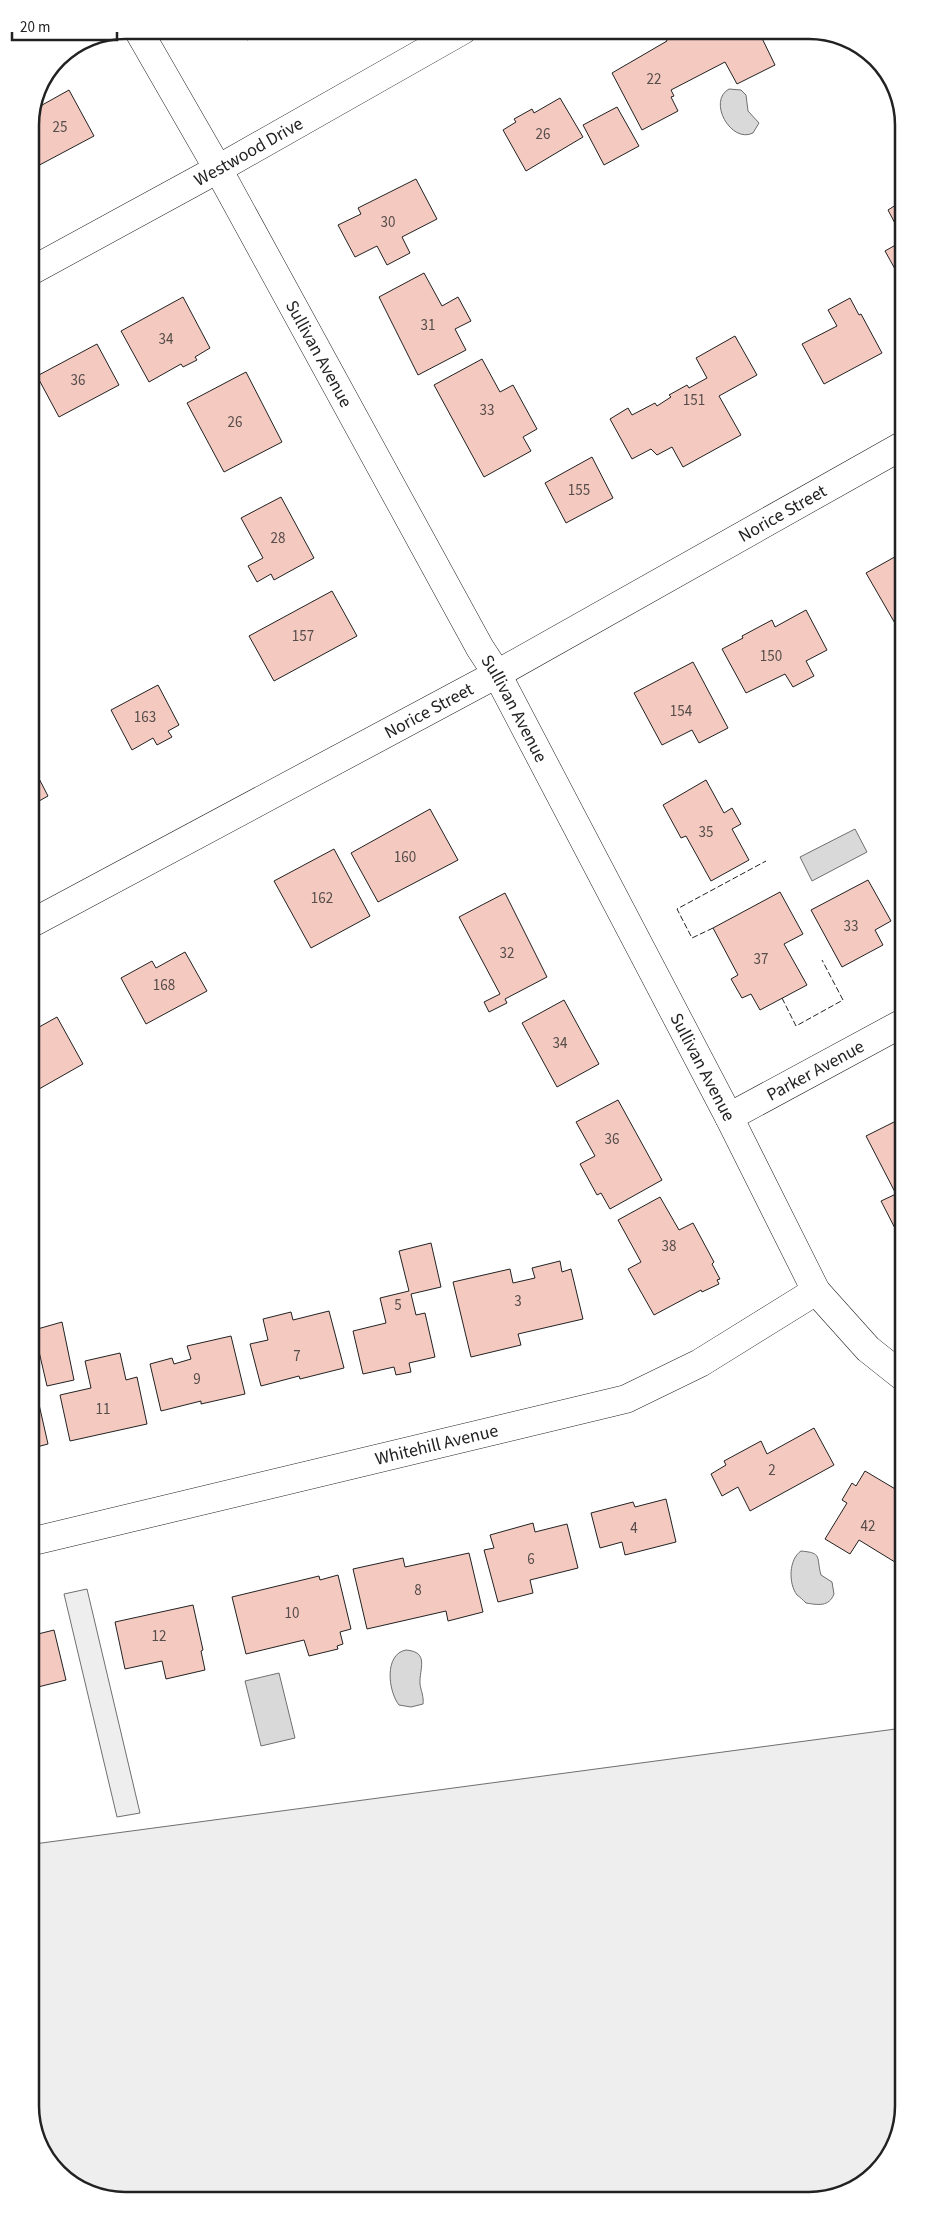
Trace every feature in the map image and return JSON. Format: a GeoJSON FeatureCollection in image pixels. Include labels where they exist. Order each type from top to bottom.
{"type":"FeatureCollection","features":[{"type":"Feature","properties":{"kind":"street","name":"Sullivan Avenue"},"geometry":{"type":"LineString","coordinates":[[143,39],[218,169],[480,648],[497,674],[816,1291],[868,1349],[895,1370]]}},
{"type":"Feature","properties":{"kind":"street","name":"Westwood Drive"},"geometry":{"type":"LineString","coordinates":[[39,266],[218,169],[446,39]]}},
{"type":"Feature","properties":{"kind":"street","name":"Norice Street"},"geometry":{"type":"LineString","coordinates":[[39,919],[497,674],[895,450]]}},
{"type":"Feature","properties":{"kind":"street","name":"Parker Avenue"},"geometry":{"type":"LineString","coordinates":[[728,1118],[895,1027]]}},
{"type":"Feature","properties":{"kind":"street","name":"Whitehill Avenue"},"geometry":{"type":"LineString","coordinates":[[39,1540],[626,1399],[700,1363],[816,1291]]}},
{"type":"Feature","properties":{"kind":"shaded area"},"geometry":{"type":"Polygon","coordinates":[[[729,89],[741,90],[746,95],[748,111],[759,123],[753,133],[745,135],[737,132],[724,120],[720,102],[723,95],[729,89]]]}},
{"type":"Feature","properties":{"kind":"shaded area"},"geometry":{"type":"Polygon","coordinates":[[[855,829],[867,852],[812,881],[800,857],[855,829]]]}},
{"type":"Feature","properties":{"kind":"shaded area"},"geometry":{"type":"Polygon","coordinates":[[[801,1551],[816,1555],[821,1575],[832,1582],[834,1594],[826,1603],[806,1603],[794,1590],[791,1578],[792,1565],[801,1551]]]}},
{"type":"Feature","properties":{"kind":"shaded area"},"geometry":{"type":"Polygon","coordinates":[[[87,1589],[140,1813],[117,1817],[64,1594],[87,1589]]]}},
{"type":"Feature","properties":{"kind":"shaded area"},"geometry":{"type":"Polygon","coordinates":[[[406,1650],[418,1654],[422,1662],[420,1684],[423,1704],[411,1707],[399,1705],[395,1699],[390,1674],[394,1658],[406,1650]]]}},
{"type":"Feature","properties":{"kind":"shaded area"},"geometry":{"type":"Polygon","coordinates":[[[279,1673],[295,1738],[261,1746],[245,1681],[279,1673]]]}},
{"type":"Feature","properties":{"kind":"shaded area"},"geometry":{"type":"Polygon","coordinates":[[[895,1729],[895,2118],[889,2139],[881,2154],[862,2175],[837,2188],[821,2192],[119,2192],[92,2186],[72,2175],[56,2159],[43,2134],[39,2118],[39,1843],[895,1729]]]}},
{"type":"Feature","properties":{"kind":"building"},"geometry":{"type":"Polygon","coordinates":[[[666,39],[762,39],[775,65],[737,84],[725,62],[671,90],[674,96],[671,97],[678,111],[642,130],[612,73],[667,41],[666,39]]]}},
{"type":"Feature","properties":{"kind":"building"},"geometry":{"type":"Polygon","coordinates":[[[69,90],[94,136],[39,165],[39,119],[41,105],[69,90]]]}},
{"type":"Feature","properties":{"kind":"building"},"geometry":{"type":"Polygon","coordinates":[[[560,98],[583,137],[526,171],[503,130],[516,122],[514,119],[532,109],[534,113],[560,98]]]}},
{"type":"Feature","properties":{"kind":"building"},"geometry":{"type":"Polygon","coordinates":[[[617,107],[639,146],[604,165],[583,125],[617,107]]]}},
{"type":"Feature","properties":{"kind":"building"},"geometry":{"type":"Polygon","coordinates":[[[416,179],[437,219],[402,237],[410,253],[387,265],[377,246],[355,257],[338,225],[361,214],[358,208],[416,179]]]}},
{"type":"Feature","properties":{"kind":"building"},"geometry":{"type":"Polygon","coordinates":[[[895,206],[895,223],[888,210],[895,206]]]}},
{"type":"Feature","properties":{"kind":"building"},"geometry":{"type":"Polygon","coordinates":[[[895,245],[895,269],[885,251],[895,245]]]}},
{"type":"Feature","properties":{"kind":"building"},"geometry":{"type":"Polygon","coordinates":[[[424,273],[442,306],[458,297],[471,321],[455,329],[466,350],[418,375],[379,297],[424,273]]]}},
{"type":"Feature","properties":{"kind":"building"},"geometry":{"type":"Polygon","coordinates":[[[183,297],[210,348],[195,357],[197,360],[183,367],[181,364],[149,382],[121,331],[183,297]]]}},
{"type":"Feature","properties":{"kind":"building"},"geometry":{"type":"Polygon","coordinates":[[[850,298],[882,353],[824,384],[802,344],[837,326],[828,310],[850,298]]]}},
{"type":"Feature","properties":{"kind":"building"},"geometry":{"type":"Polygon","coordinates":[[[735,336],[757,375],[719,396],[741,435],[683,467],[672,447],[657,455],[651,449],[632,459],[610,419],[628,408],[632,415],[655,403],[657,406],[671,397],[669,395],[687,385],[689,388],[707,378],[696,358],[735,336]]]}},
{"type":"Feature","properties":{"kind":"building"},"geometry":{"type":"Polygon","coordinates":[[[97,344],[119,385],[59,417],[39,380],[39,375],[97,344]]]}},
{"type":"Feature","properties":{"kind":"building"},"geometry":{"type":"Polygon","coordinates":[[[482,359],[500,392],[513,385],[537,429],[523,437],[531,451],[484,477],[434,385],[482,359]]]}},
{"type":"Feature","properties":{"kind":"building"},"geometry":{"type":"Polygon","coordinates":[[[246,372],[282,442],[224,472],[187,403],[246,372]]]}},
{"type":"Feature","properties":{"kind":"building"},"geometry":{"type":"Polygon","coordinates":[[[592,457],[613,498],[566,523],[545,483],[592,457]]]}},
{"type":"Feature","properties":{"kind":"building"},"geometry":{"type":"Polygon","coordinates":[[[281,497],[314,558],[274,580],[271,574],[257,582],[248,566],[263,558],[241,518],[281,497]]]}},
{"type":"Feature","properties":{"kind":"building"},"geometry":{"type":"Polygon","coordinates":[[[895,557],[895,623],[866,573],[895,557]]]}},
{"type":"Feature","properties":{"kind":"building"},"geometry":{"type":"Polygon","coordinates":[[[332,591],[357,636],[274,681],[249,636],[332,591]]]}},
{"type":"Feature","properties":{"kind":"building"},"geometry":{"type":"Polygon","coordinates":[[[806,610],[827,650],[806,661],[814,676],[793,687],[785,674],[746,693],[722,649],[772,620],[775,627],[806,610]]]}},
{"type":"Feature","properties":{"kind":"building"},"geometry":{"type":"Polygon","coordinates":[[[693,662],[728,728],[699,743],[692,730],[662,745],[634,693],[693,662]]]}},
{"type":"Feature","properties":{"kind":"building"},"geometry":{"type":"Polygon","coordinates":[[[158,685],[179,725],[168,731],[172,737],[157,745],[153,738],[132,750],[111,710],[158,685]]]}},
{"type":"Feature","properties":{"kind":"building"},"geometry":{"type":"Polygon","coordinates":[[[39,779],[48,796],[39,801],[39,779]]]}},
{"type":"Feature","properties":{"kind":"building"},"geometry":{"type":"Polygon","coordinates":[[[706,780],[724,813],[732,808],[741,824],[732,829],[749,860],[711,881],[686,836],[681,838],[663,805],[706,780]]]}},
{"type":"Feature","properties":{"kind":"building"},"geometry":{"type":"Polygon","coordinates":[[[430,809],[458,860],[378,902],[351,853],[430,809]]]}},
{"type":"Feature","properties":{"kind":"building"},"geometry":{"type":"Polygon","coordinates":[[[334,849],[370,916],[311,948],[274,881],[334,849]]]}},
{"type":"Feature","properties":{"kind":"building"},"geometry":{"type":"Polygon","coordinates":[[[868,880],[891,921],[875,930],[883,945],[842,967],[811,910],[868,880]]]}},
{"type":"Feature","properties":{"kind":"building"},"geometry":{"type":"Polygon","coordinates":[[[780,892],[803,934],[784,944],[807,985],[760,1010],[751,994],[742,998],[731,979],[738,975],[713,928],[780,892]]]}},
{"type":"Feature","properties":{"kind":"building"},"geometry":{"type":"Polygon","coordinates":[[[505,893],[547,977],[505,999],[507,1003],[489,1012],[484,1002],[500,994],[459,917],[505,893]]]}},
{"type":"Feature","properties":{"kind":"building"},"geometry":{"type":"Polygon","coordinates":[[[185,952],[207,991],[146,1024],[121,978],[152,961],[156,968],[185,952]]]}},
{"type":"Feature","properties":{"kind":"building"},"geometry":{"type":"Polygon","coordinates":[[[564,1000],[599,1064],[557,1087],[522,1023],[564,1000]]]}},
{"type":"Feature","properties":{"kind":"building"},"geometry":{"type":"Polygon","coordinates":[[[57,1017],[83,1064],[39,1089],[39,1027],[57,1017]]]}},
{"type":"Feature","properties":{"kind":"building"},"geometry":{"type":"Polygon","coordinates":[[[618,1100],[662,1180],[610,1209],[601,1193],[597,1195],[580,1164],[595,1156],[576,1122],[618,1100]]]}},
{"type":"Feature","properties":{"kind":"building"},"geometry":{"type":"Polygon","coordinates":[[[895,1122],[895,1192],[866,1136],[895,1122]]]}},
{"type":"Feature","properties":{"kind":"building"},"geometry":{"type":"Polygon","coordinates":[[[895,1194],[895,1228],[881,1201],[895,1194]]]}},
{"type":"Feature","properties":{"kind":"building"},"geometry":{"type":"Polygon","coordinates":[[[660,1197],[679,1230],[693,1223],[714,1262],[712,1264],[720,1279],[717,1280],[719,1284],[702,1292],[701,1290],[654,1315],[628,1269],[641,1262],[618,1220],[660,1197]]]}},
{"type":"Feature","properties":{"kind":"building"},"geometry":{"type":"Polygon","coordinates":[[[431,1243],[441,1287],[411,1294],[416,1315],[425,1313],[435,1357],[409,1363],[411,1372],[396,1375],[394,1367],[363,1374],[353,1331],[386,1323],[380,1298],[409,1291],[399,1251],[431,1243]]]}},
{"type":"Feature","properties":{"kind":"building"},"geometry":{"type":"Polygon","coordinates":[[[560,1261],[562,1272],[571,1269],[583,1319],[518,1334],[521,1345],[471,1357],[453,1282],[510,1269],[513,1283],[535,1278],[532,1268],[560,1261]]]}},
{"type":"Feature","properties":{"kind":"building"},"geometry":{"type":"Polygon","coordinates":[[[329,1311],[344,1368],[300,1379],[299,1376],[261,1386],[250,1344],[268,1340],[263,1319],[291,1312],[293,1320],[329,1311]]]}},
{"type":"Feature","properties":{"kind":"building"},"geometry":{"type":"Polygon","coordinates":[[[62,1322],[74,1380],[47,1386],[39,1352],[39,1329],[62,1322]]]}},
{"type":"Feature","properties":{"kind":"building"},"geometry":{"type":"Polygon","coordinates":[[[231,1336],[245,1394],[201,1404],[201,1401],[161,1411],[150,1364],[172,1358],[174,1364],[191,1359],[187,1346],[231,1336]]]}},
{"type":"Feature","properties":{"kind":"building"},"geometry":{"type":"Polygon","coordinates":[[[120,1353],[126,1380],[137,1377],[147,1424],[70,1441],[60,1395],[91,1388],[85,1361],[120,1353]]]}},
{"type":"Feature","properties":{"kind":"building"},"geometry":{"type":"Polygon","coordinates":[[[39,1404],[48,1444],[39,1446],[39,1404]]]}},
{"type":"Feature","properties":{"kind":"building"},"geometry":{"type":"Polygon","coordinates":[[[814,1428],[834,1465],[750,1511],[738,1487],[722,1496],[711,1474],[726,1465],[724,1461],[761,1441],[767,1454],[814,1428]]]}},
{"type":"Feature","properties":{"kind":"building"},"geometry":{"type":"Polygon","coordinates":[[[865,1471],[895,1489],[895,1562],[859,1540],[850,1554],[825,1539],[847,1503],[842,1500],[852,1483],[856,1486],[865,1471]]]}},
{"type":"Feature","properties":{"kind":"building"},"geometry":{"type":"Polygon","coordinates":[[[666,1499],[676,1542],[625,1555],[622,1542],[600,1548],[591,1513],[633,1502],[635,1507],[666,1499]]]}},
{"type":"Feature","properties":{"kind":"building"},"geometry":{"type":"Polygon","coordinates":[[[533,1523],[535,1532],[567,1524],[578,1568],[530,1580],[533,1593],[498,1602],[484,1550],[494,1548],[490,1535],[533,1523]]]}},
{"type":"Feature","properties":{"kind":"building"},"geometry":{"type":"Polygon","coordinates":[[[469,1553],[483,1612],[448,1621],[446,1611],[367,1629],[353,1569],[403,1558],[405,1567],[469,1553]]]}},
{"type":"Feature","properties":{"kind":"building"},"geometry":{"type":"Polygon","coordinates":[[[338,1575],[351,1629],[340,1632],[343,1644],[337,1646],[338,1649],[309,1656],[304,1640],[246,1654],[232,1597],[319,1576],[320,1580],[338,1575]]]}},
{"type":"Feature","properties":{"kind":"building"},"geometry":{"type":"Polygon","coordinates":[[[193,1605],[203,1650],[201,1651],[205,1670],[166,1679],[162,1661],[125,1669],[115,1622],[193,1605]]]}},
{"type":"Feature","properties":{"kind":"building"},"geometry":{"type":"Polygon","coordinates":[[[54,1630],[66,1680],[39,1687],[39,1634],[54,1630]]]}},
{"type":"Feature","properties":{"kind":"fence"},"geometry":{"type":"LineString","coordinates":[[713,928],[692,938],[677,909],[766,861]]}},
{"type":"Feature","properties":{"kind":"fence"},"geometry":{"type":"LineString","coordinates":[[782,998],[796,1026],[843,1000],[822,960]]}}]}
